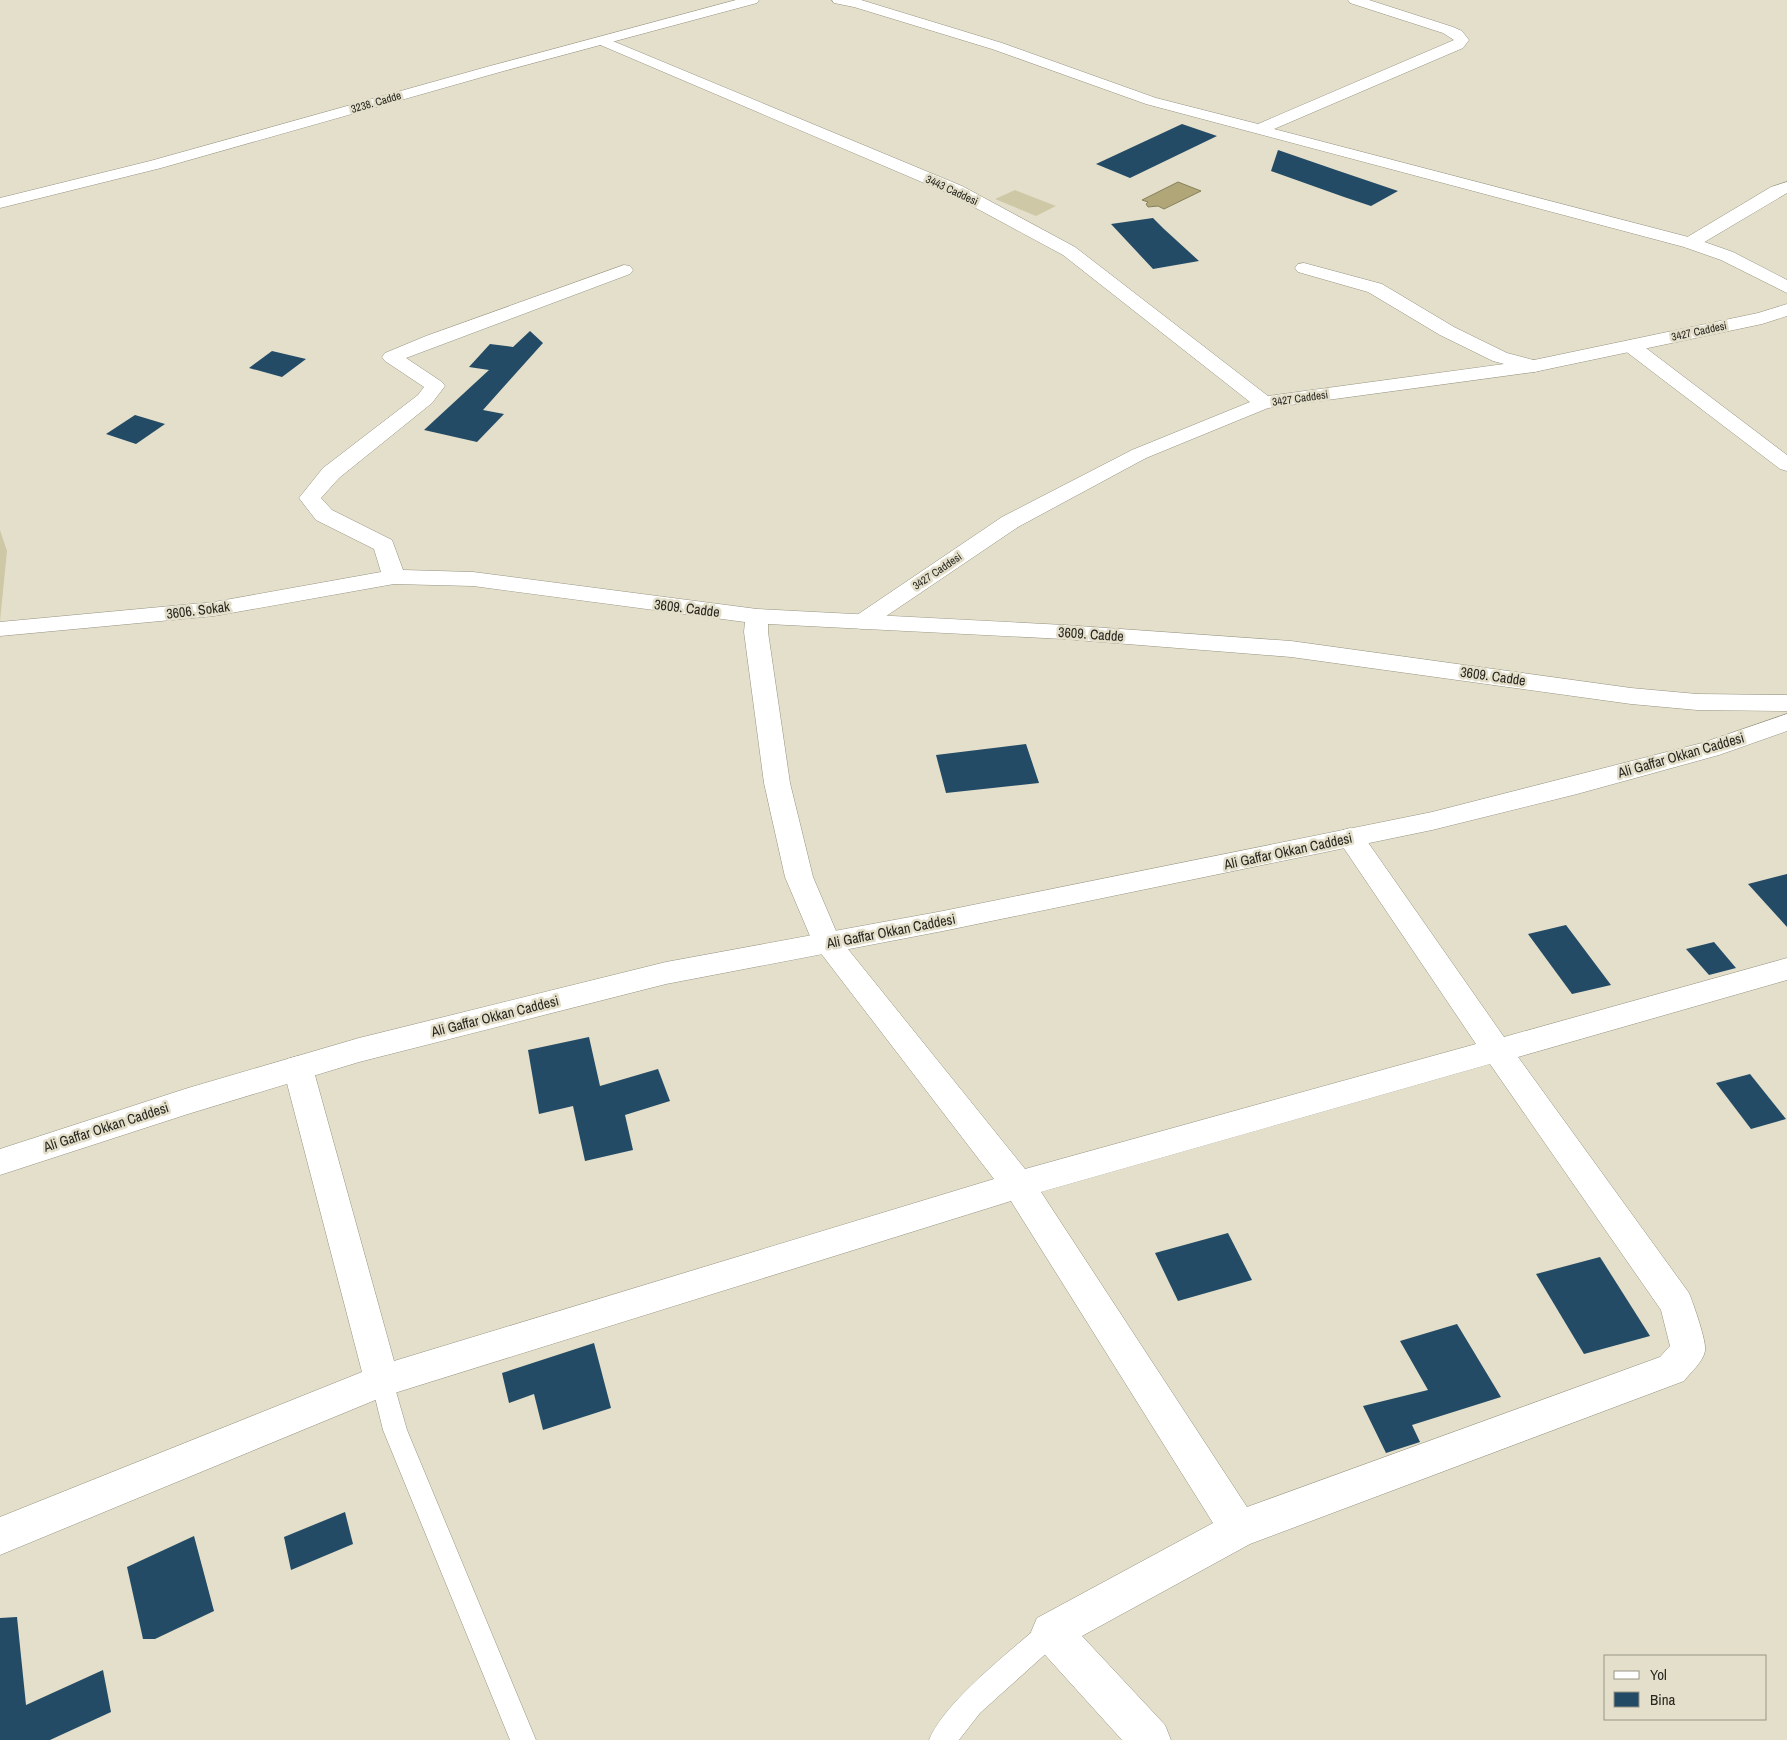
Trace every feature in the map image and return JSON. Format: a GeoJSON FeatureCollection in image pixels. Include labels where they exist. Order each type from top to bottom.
{"type":"FeatureCollection","features":[{"type":"Feature","properties":{"kind":"street","name":"3238. Cadde"},"geometry":{"type":"LineString","coordinates":[[0,202],[155,165],[752,0]]}},
{"type":"Feature","properties":{"kind":"street"},"geometry":{"type":"LineString","coordinates":[[839,0],[998,46],[1151,101],[1690,243],[1727,256],[1787,287]]}},
{"type":"Feature","properties":{"kind":"street"},"geometry":{"type":"LineString","coordinates":[[1260,129],[1458,46],[1462,40],[1457,34],[1448,30],[1355,0]]}},
{"type":"Feature","properties":{"kind":"street","name":"3443 Caddesi"},"geometry":{"type":"LineString","coordinates":[[603,41],[956,190],[1069,251],[1264,403]]}},
{"type":"Feature","properties":{"kind":"street"},"geometry":{"type":"LineString","coordinates":[[1690,243],[1777,191],[1787,187]]}},
{"type":"Feature","properties":{"kind":"street"},"geometry":{"type":"LineString","coordinates":[[1304,268],[1375,288],[1456,335],[1500,357],[1534,366]]}},
{"type":"Feature","properties":{"kind":"street"},"geometry":{"type":"LineString","coordinates":[[394,578],[384,544],[324,515],[310,498],[331,473],[426,399],[434,386],[392,358],[433,340],[528,307],[536,302],[624,270]]}},
{"type":"Feature","properties":{"kind":"street","name":"3427 Caddesi"},"geometry":{"type":"LineString","coordinates":[[862,622],[1010,522],[1139,454],[1264,403],[1534,366],[1762,318],[1787,310]]}},
{"type":"Feature","properties":{"kind":"street"},"geometry":{"type":"LineString","coordinates":[[1631,346],[1787,465]]}},
{"type":"Feature","properties":{"kind":"street","name":"3609. Cadde"},"geometry":{"type":"LineString","coordinates":[[394,578],[473,579],[757,616],[1064,632],[1291,649],[1632,696],[1697,702],[1787,703]]}},
{"type":"Feature","properties":{"kind":"street","name":"3606. Sokak"},"geometry":{"type":"LineString","coordinates":[[0,629],[214,609],[394,578]]}},
{"type":"Feature","properties":{"kind":"street"},"geometry":{"type":"LineString","coordinates":[[757,616],[756,632],[777,783],[799,877],[827,943],[1018,1185],[1239,1529]]}},
{"type":"Feature","properties":{"kind":"street","name":"Ali Gaffar Okkan Caddesi"},"geometry":{"type":"LineString","coordinates":[[0,1162],[188,1101],[359,1050],[666,973],[1213,867],[1432,821],[1586,783],[1710,749],[1787,722]]}},
{"type":"Feature","properties":{"kind":"street"},"geometry":{"type":"LineString","coordinates":[[1150,1740],[1051,1632],[1239,1529],[1672,1369],[1688,1350],[1677,1304],[1498,1052],[1350,838]]}},
{"type":"Feature","properties":{"kind":"street"},"geometry":{"type":"LineString","coordinates":[[0,1536],[382,1381],[1018,1185],[1787,970]]}},
{"type":"Feature","properties":{"kind":"street"},"geometry":{"type":"LineString","coordinates":[[298,1068],[382,1381]]}},
{"type":"Feature","properties":{"kind":"lane"},"geometry":{"type":"LineString","coordinates":[[382,1381],[395,1430],[523,1740]]}},
{"type":"Feature","properties":{"kind":"lane"},"geometry":{"type":"LineString","coordinates":[[942,1740],[972,1704],[1051,1632]]}},
{"type":"Feature","properties":{"kind":"shaded area"},"geometry":{"type":"Polygon","coordinates":[[[1178,182],[1201,191],[1164,209],[1158,206],[1148,207],[1146,204],[1148,202],[1142,200],[1178,182]]]}},
{"type":"Feature","properties":{"kind":"shaded area"},"geometry":{"type":"Polygon","coordinates":[[[1015,190],[1056,206],[1036,216],[995,199],[1015,190]]]}},
{"type":"Feature","properties":{"kind":"shaded area"},"geometry":{"type":"Polygon","coordinates":[[[0,530],[7,551],[0,621],[0,530]]]}},
{"type":"Feature","properties":{"kind":"building"},"geometry":{"type":"Polygon","coordinates":[[[1182,124],[1217,136],[1130,178],[1096,164],[1182,124]]]}},
{"type":"Feature","properties":{"kind":"building"},"geometry":{"type":"Polygon","coordinates":[[[1278,150],[1398,191],[1371,206],[1344,197],[1271,171],[1278,150]]]}},
{"type":"Feature","properties":{"kind":"building"},"geometry":{"type":"Polygon","coordinates":[[[1153,218],[1199,261],[1153,269],[1111,224],[1153,218]]]}},
{"type":"Feature","properties":{"kind":"building"},"geometry":{"type":"Polygon","coordinates":[[[530,331],[543,343],[483,410],[504,414],[477,442],[424,430],[489,370],[469,367],[490,344],[513,347],[530,331]]]}},
{"type":"Feature","properties":{"kind":"building"},"geometry":{"type":"Polygon","coordinates":[[[272,351],[306,359],[282,377],[249,368],[272,351]]]}},
{"type":"Feature","properties":{"kind":"building"},"geometry":{"type":"Polygon","coordinates":[[[135,415],[165,424],[136,444],[106,434],[135,415]]]}},
{"type":"Feature","properties":{"kind":"building"},"geometry":{"type":"Polygon","coordinates":[[[1026,744],[1039,783],[946,793],[936,755],[1026,744]]]}},
{"type":"Feature","properties":{"kind":"building"},"geometry":{"type":"Polygon","coordinates":[[[1787,874],[1787,927],[1748,884],[1787,874]]]}},
{"type":"Feature","properties":{"kind":"building"},"geometry":{"type":"Polygon","coordinates":[[[1566,925],[1611,985],[1572,994],[1528,934],[1566,925]]]}},
{"type":"Feature","properties":{"kind":"building"},"geometry":{"type":"Polygon","coordinates":[[[1714,942],[1736,968],[1709,975],[1686,949],[1714,942]]]}},
{"type":"Feature","properties":{"kind":"building"},"geometry":{"type":"Polygon","coordinates":[[[589,1037],[600,1086],[658,1069],[670,1101],[625,1115],[633,1150],[585,1161],[573,1106],[539,1114],[528,1050],[589,1037]]]}},
{"type":"Feature","properties":{"kind":"building"},"geometry":{"type":"Polygon","coordinates":[[[1750,1074],[1786,1119],[1751,1129],[1716,1083],[1750,1074]]]}},
{"type":"Feature","properties":{"kind":"building"},"geometry":{"type":"Polygon","coordinates":[[[1228,1233],[1252,1280],[1178,1301],[1155,1253],[1228,1233]]]}},
{"type":"Feature","properties":{"kind":"building"},"geometry":{"type":"Polygon","coordinates":[[[1600,1257],[1650,1336],[1584,1354],[1536,1274],[1600,1257]]]}},
{"type":"Feature","properties":{"kind":"building"},"geometry":{"type":"Polygon","coordinates":[[[1457,1324],[1501,1397],[1412,1425],[1420,1442],[1386,1453],[1363,1406],[1428,1390],[1400,1341],[1457,1324]]]}},
{"type":"Feature","properties":{"kind":"building"},"geometry":{"type":"Polygon","coordinates":[[[594,1343],[611,1408],[543,1430],[534,1394],[509,1403],[502,1373],[594,1343]]]}},
{"type":"Feature","properties":{"kind":"building"},"geometry":{"type":"Polygon","coordinates":[[[345,1512],[353,1544],[291,1570],[284,1537],[345,1512]]]}},
{"type":"Feature","properties":{"kind":"building"},"geometry":{"type":"Polygon","coordinates":[[[194,1536],[214,1611],[155,1639],[143,1639],[127,1567],[194,1536]]]}},
{"type":"Feature","properties":{"kind":"building"},"geometry":{"type":"Polygon","coordinates":[[[17,1617],[26,1705],[103,1670],[111,1712],[50,1740],[0,1740],[0,1618],[17,1617]]]}}]}
